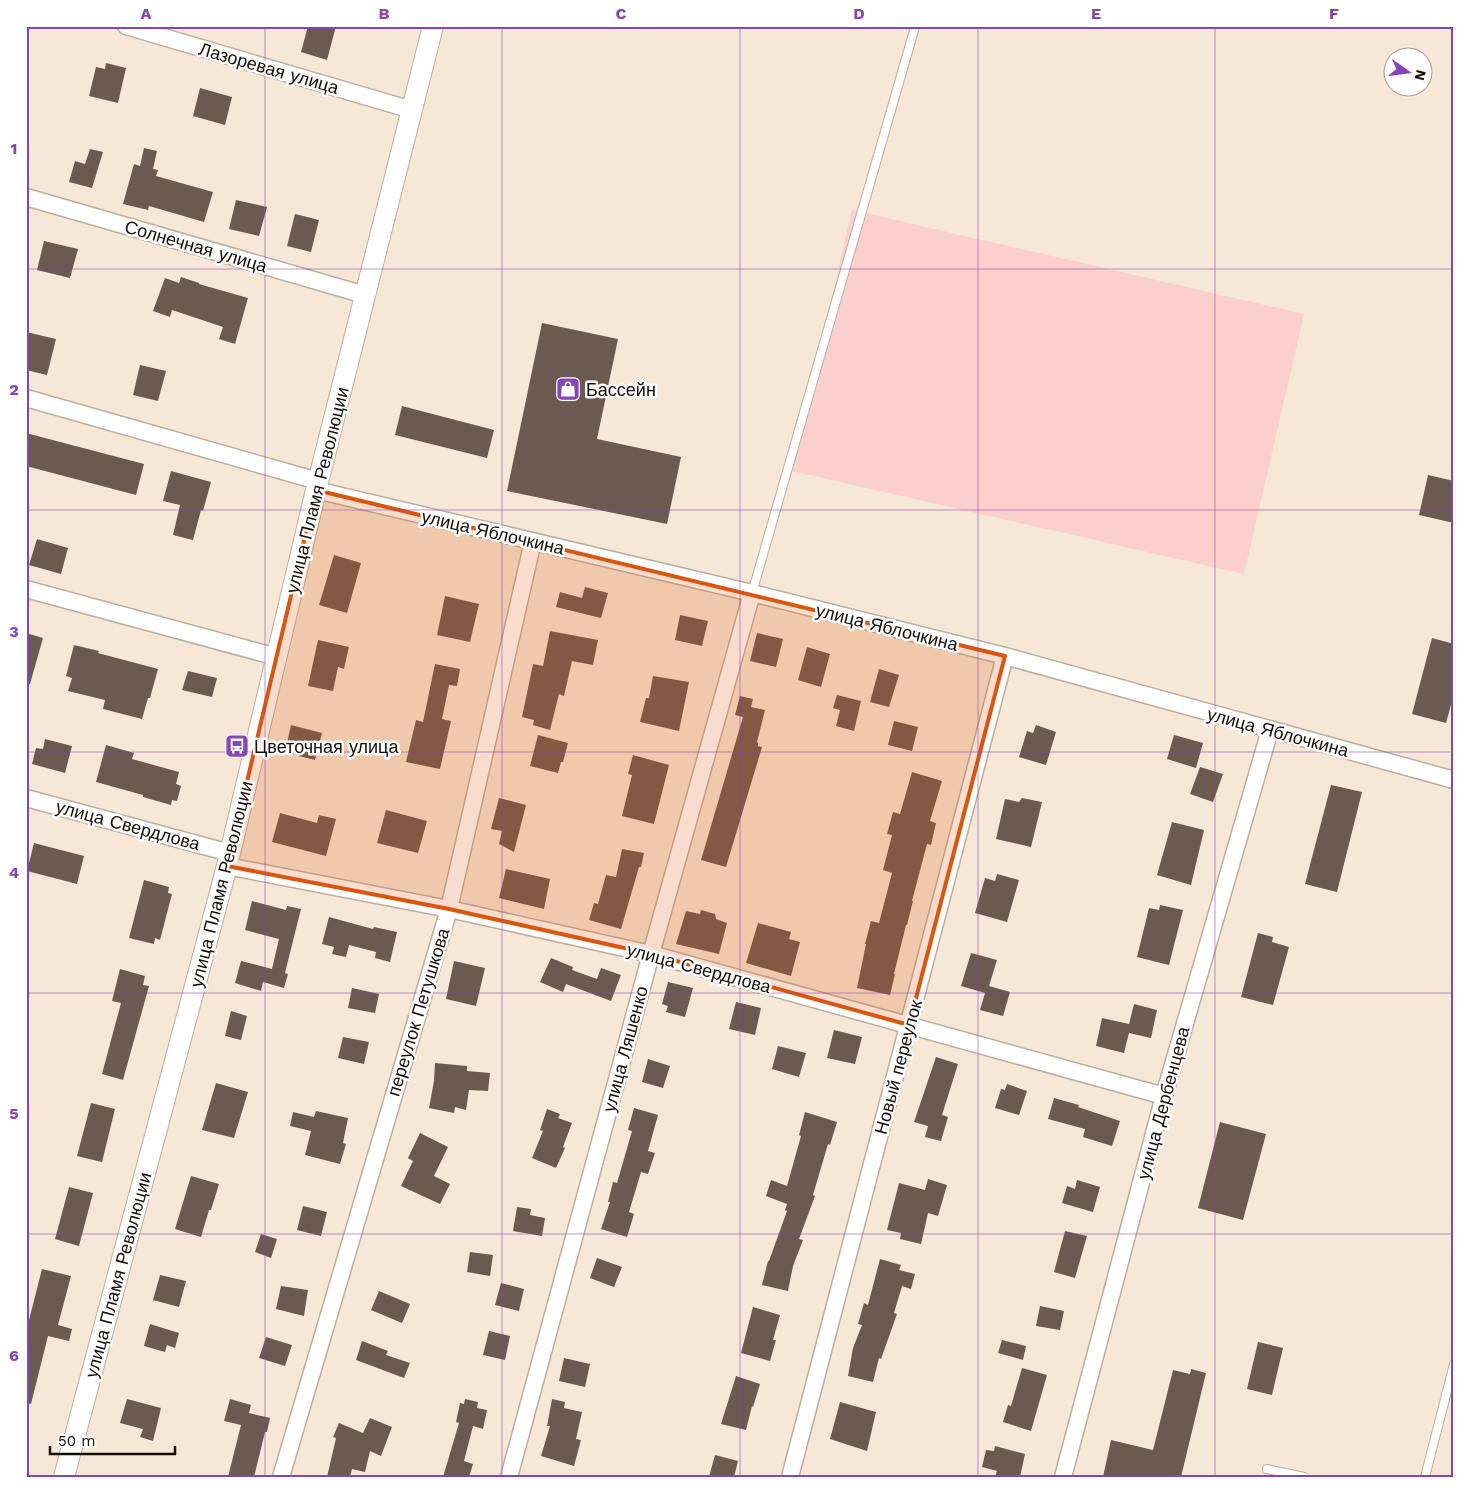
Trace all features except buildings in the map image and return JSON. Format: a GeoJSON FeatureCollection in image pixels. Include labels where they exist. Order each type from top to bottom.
{"type":"FeatureCollection","features":[{"type":"Feature","properties":{"kind":"street","name":"Лазоревая улица"},"geometry":{"type":"LineString","coordinates":[[126,26],[412,110]]}},
{"type":"Feature","properties":{"kind":"street","name":"улица Пламя Революции"},"geometry":{"type":"LineString","coordinates":[[64,1477],[228,859],[317,486],[433,26]]}},
{"type":"Feature","properties":{"kind":"street","name":"Солнечная улица"},"geometry":{"type":"LineString","coordinates":[[26,197],[366,294]]}},
{"type":"Feature","properties":{"kind":"street","name":"улица Яблочкина"},"geometry":{"type":"LineString","coordinates":[[26,398],[317,486],[532,541],[1005,656],[1454,780]]}},
{"type":"Feature","properties":{"kind":"street","name":"переулок Петушкова"},"geometry":{"type":"LineString","coordinates":[[281,1477],[449,909],[532,541]]}},
{"type":"Feature","properties":{"kind":"street"},"geometry":{"type":"LineString","coordinates":[[26,589],[277,657]]}},
{"type":"Feature","properties":{"kind":"street","name":"улица Ляшенко"},"geometry":{"type":"LineString","coordinates":[[509,1477],[651,954],[752,593]]}},
{"type":"Feature","properties":{"kind":"street","name":"Новый переулок"},"geometry":{"type":"LineString","coordinates":[[790,1477],[1005,656]]}},
{"type":"Feature","properties":{"kind":"street","name":"улица Дербенцева"},"geometry":{"type":"LineString","coordinates":[[1063,1477],[1164,1096],[1270,730]]}},
{"type":"Feature","properties":{"kind":"street","name":"улица Свердлова"},"geometry":{"type":"LineString","coordinates":[[26,798],[228,859],[651,954],[1164,1096]]}},
{"type":"Feature","properties":{"kind":"lane"},"geometry":{"type":"LineString","coordinates":[[752,593],[915,27]]}},
{"type":"Feature","properties":{"kind":"lane"},"geometry":{"type":"LineString","coordinates":[[1426,1477],[1452,1383],[1454,1364]]}},
{"type":"Feature","properties":{"kind":"lane"},"geometry":{"type":"LineString","coordinates":[[1267,1469],[1304,1477]]}},
{"type":"Feature","properties":{"kind":"highlighted area"},"geometry":{"type":"Polygon","coordinates":[[[316,490],[1005,656],[909,1025],[651,954],[449,909],[227,866],[316,490]]]}},
{"type":"Feature","properties":{"kind":"shaded area"},"geometry":{"type":"Polygon","coordinates":[[[852,210],[1304,314],[1244,574],[792,471],[852,210]]]}},
{"type":"Feature","properties":{"kind":"place","name":"Бассейн"},"geometry":{"type":"Point","coordinates":[568,389]}},
{"type":"Feature","properties":{"kind":"place","name":"Цветочная улица"},"geometry":{"type":"Point","coordinates":[237,746]}}]}
